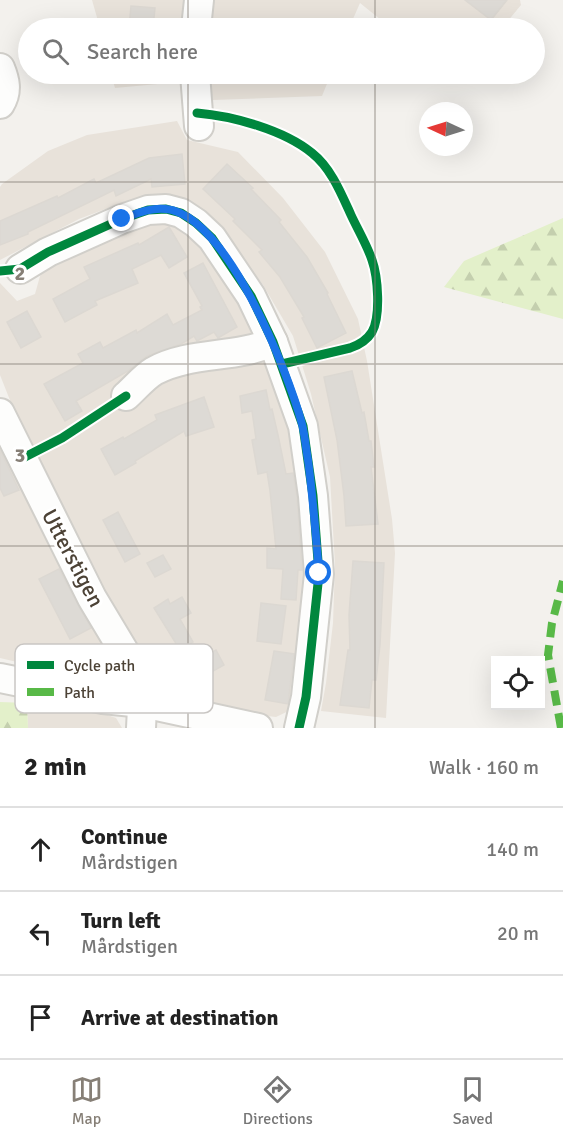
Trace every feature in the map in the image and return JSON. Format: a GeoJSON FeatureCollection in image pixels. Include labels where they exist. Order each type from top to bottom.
{"type":"FeatureCollection","features":[{"type":"Feature","properties":{"kind":"street"},"geometry":{"type":"LineString","coordinates":[[197,18],[200,0]]}},
{"type":"Feature","properties":{"kind":"street"},"geometry":{"type":"LineString","coordinates":[[0,68],[6,85],[0,104]]}},
{"type":"Feature","properties":{"kind":"street"},"geometry":{"type":"LineString","coordinates":[[196,84],[199,126]]}},
{"type":"Feature","properties":{"kind":"street"},"geometry":{"type":"LineString","coordinates":[[20,269],[48,252],[122,219],[148,210],[166,209],[181,213],[212,238],[251,296],[273,342],[303,426],[313,496],[319,573],[306,697],[299,728]]}},
{"type":"Feature","properties":{"kind":"street"},"geometry":{"type":"LineString","coordinates":[[126,396],[147,376],[167,366],[192,359],[257,349],[273,342]]}},
{"type":"Feature","properties":{"kind":"street","name":"Utterstigen"},"geometry":{"type":"LineString","coordinates":[[0,413],[92,598],[120,644]]}},
{"type":"Feature","properties":{"kind":"street"},"geometry":{"type":"LineString","coordinates":[[0,678],[15,681]]}},
{"type":"Feature","properties":{"kind":"street"},"geometry":{"type":"LineString","coordinates":[[142,715],[258,728]]}},
{"type":"Feature","properties":{"kind":"shaded area"},"geometry":{"type":"Polygon","coordinates":[[[92,0],[187,0],[185,18],[97,18],[92,0]]]}},
{"type":"Feature","properties":{"kind":"shaded area"},"geometry":{"type":"Polygon","coordinates":[[[211,0],[520,0],[521,5],[510,18],[379,18],[360,3],[353,18],[209,18],[211,0]]]}},
{"type":"Feature","properties":{"kind":"shaded area"},"geometry":{"type":"Polygon","coordinates":[[[114,84],[158,84],[115,88],[114,84]]]}},
{"type":"Feature","properties":{"kind":"shaded area"},"geometry":{"type":"Polygon","coordinates":[[[210,84],[327,84],[322,96],[213,100],[210,84]]]}},
{"type":"Feature","properties":{"kind":"shaded area"},"geometry":{"type":"Polygon","coordinates":[[[177,121],[187,140],[238,152],[283,198],[325,252],[358,319],[367,361],[392,519],[395,553],[386,718],[321,711],[333,623],[335,565],[330,477],[311,394],[293,336],[263,285],[226,237],[200,208],[174,197],[151,195],[124,202],[79,219],[0,260],[0,187],[2,184],[48,151],[87,135],[177,121]]]}},
{"type":"Feature","properties":{"kind":"shaded area"},"geometry":{"type":"Polygon","coordinates":[[[149,216],[189,228],[259,331],[294,433],[313,556],[297,707],[276,717],[242,713],[213,704],[213,644],[134,644],[113,615],[25,438],[0,375],[0,283],[17,301],[35,294],[40,276],[48,264],[149,216]]]}},
{"type":"Feature","properties":{"kind":"shaded area"},"geometry":{"type":"Polygon","coordinates":[[[0,432],[108,644],[15,644],[15,662],[0,658],[0,432]]]}},
{"type":"Feature","properties":{"kind":"shaded area"},"geometry":{"type":"Polygon","coordinates":[[[27,713],[102,713],[116,718],[122,728],[28,728],[27,713]]]}},
{"type":"Feature","properties":{"kind":"green space"},"geometry":{"type":"Polygon","coordinates":[[[563,218],[563,319],[444,287],[464,261],[563,218]]]}},
{"type":"Feature","properties":{"kind":"green space"},"geometry":{"type":"Polygon","coordinates":[[[0,702],[15,703],[15,713],[27,713],[28,728],[0,728],[0,702]]]}},
{"type":"Feature","properties":{"kind":"building"},"geometry":{"type":"Polygon","coordinates":[[[465,0],[507,0],[493,18],[488,18],[465,0]]]}},
{"type":"Feature","properties":{"kind":"building"},"geometry":{"type":"Polygon","coordinates":[[[131,6],[155,8],[154,18],[130,18],[131,6]]]}},
{"type":"Feature","properties":{"kind":"building"},"geometry":{"type":"Polygon","coordinates":[[[182,154],[185,184],[152,187],[151,179],[116,196],[114,190],[28,234],[0,245],[0,221],[57,196],[58,198],[94,179],[96,183],[149,158],[182,154]]]}},
{"type":"Feature","properties":{"kind":"building"},"geometry":{"type":"Polygon","coordinates":[[[227,164],[253,188],[251,189],[281,220],[279,222],[307,257],[328,293],[346,333],[317,348],[302,318],[304,317],[280,277],[259,252],[262,250],[233,221],[235,219],[203,189],[227,164]]]}},
{"type":"Feature","properties":{"kind":"building"},"geometry":{"type":"Polygon","coordinates":[[[169,227],[187,257],[169,268],[161,255],[132,269],[138,283],[95,301],[97,305],[65,322],[53,299],[90,279],[84,267],[138,243],[139,245],[169,227]]]}},
{"type":"Feature","properties":{"kind":"building"},"geometry":{"type":"Polygon","coordinates":[[[203,263],[237,327],[218,338],[214,332],[197,341],[194,336],[181,344],[147,356],[128,371],[76,401],[82,411],[65,421],[44,384],[83,363],[78,354],[100,342],[103,348],[136,330],[137,333],[167,314],[173,325],[202,310],[184,273],[203,263]]]}},
{"type":"Feature","properties":{"kind":"building"},"geometry":{"type":"Polygon","coordinates":[[[27,311],[41,337],[21,348],[7,322],[27,311]]]}},
{"type":"Feature","properties":{"kind":"building"},"geometry":{"type":"Polygon","coordinates":[[[352,371],[362,413],[364,412],[369,441],[371,441],[374,467],[371,467],[378,524],[346,526],[337,440],[324,377],[352,371]]]}},
{"type":"Feature","properties":{"kind":"building"},"geometry":{"type":"Polygon","coordinates":[[[266,390],[286,474],[293,473],[297,498],[302,570],[298,570],[296,600],[281,599],[283,569],[267,568],[267,548],[276,549],[267,472],[258,474],[252,440],[256,439],[252,411],[242,413],[240,396],[266,390]]]}},
{"type":"Feature","properties":{"kind":"building"},"geometry":{"type":"Polygon","coordinates":[[[204,397],[214,427],[186,436],[184,431],[115,475],[101,449],[157,420],[155,415],[204,397]]]}},
{"type":"Feature","properties":{"kind":"building"},"geometry":{"type":"Polygon","coordinates":[[[0,450],[19,490],[4,496],[0,488],[0,450]]]}},
{"type":"Feature","properties":{"kind":"building"},"geometry":{"type":"Polygon","coordinates":[[[118,512],[140,554],[125,562],[103,520],[118,512]]]}},
{"type":"Feature","properties":{"kind":"building"},"geometry":{"type":"Polygon","coordinates":[[[163,555],[171,569],[155,577],[147,563],[163,555]]]}},
{"type":"Feature","properties":{"kind":"building"},"geometry":{"type":"Polygon","coordinates":[[[353,561],[384,563],[380,645],[376,680],[372,680],[369,708],[340,705],[348,650],[350,650],[349,615],[353,561]]]}},
{"type":"Feature","properties":{"kind":"building"},"geometry":{"type":"Polygon","coordinates":[[[59,569],[91,628],[70,639],[39,579],[59,569]]]}},
{"type":"Feature","properties":{"kind":"building"},"geometry":{"type":"Polygon","coordinates":[[[182,597],[191,613],[180,619],[193,642],[190,644],[176,644],[154,608],[168,599],[170,604],[182,597]]]}},
{"type":"Feature","properties":{"kind":"building"},"geometry":{"type":"Polygon","coordinates":[[[261,603],[286,606],[281,644],[257,641],[261,603]]]}},
{"type":"Feature","properties":{"kind":"building"},"geometry":{"type":"Polygon","coordinates":[[[216,650],[224,665],[213,671],[213,652],[216,650]]]}},
{"type":"Feature","properties":{"kind":"building"},"geometry":{"type":"Polygon","coordinates":[[[274,651],[294,654],[288,704],[265,700],[274,651]]]}},
{"type":"Feature","properties":{"kind":"marked path"},"geometry":{"type":"LineString","coordinates":[[561,728],[548,655],[552,623],[563,581]]}},
{"type":"Feature","properties":{"kind":"cycle path"},"geometry":{"type":"LineString","coordinates":[[197,113],[258,125],[287,137],[312,153],[335,181],[372,260],[376,276],[378,307],[375,325],[370,335],[350,348],[282,364]]}},
{"type":"Feature","properties":{"kind":"cycle path"},"geometry":{"type":"LineString","coordinates":[[0,271],[20,269],[48,252],[122,219],[148,210],[166,209],[181,213],[212,238],[251,296],[273,342],[303,426],[313,496],[319,574],[306,697],[299,728]]}},
{"type":"Feature","properties":{"kind":"cycle path"},"geometry":{"type":"LineString","coordinates":[[21,459],[62,438],[126,396]]}},
{"type":"Feature","properties":{"kind":"route"},"geometry":{"type":"LineString","coordinates":[[122,219],[148,210],[166,209],[181,213],[212,238],[251,296],[282,364],[303,426],[313,496],[319,573]]}}]}
